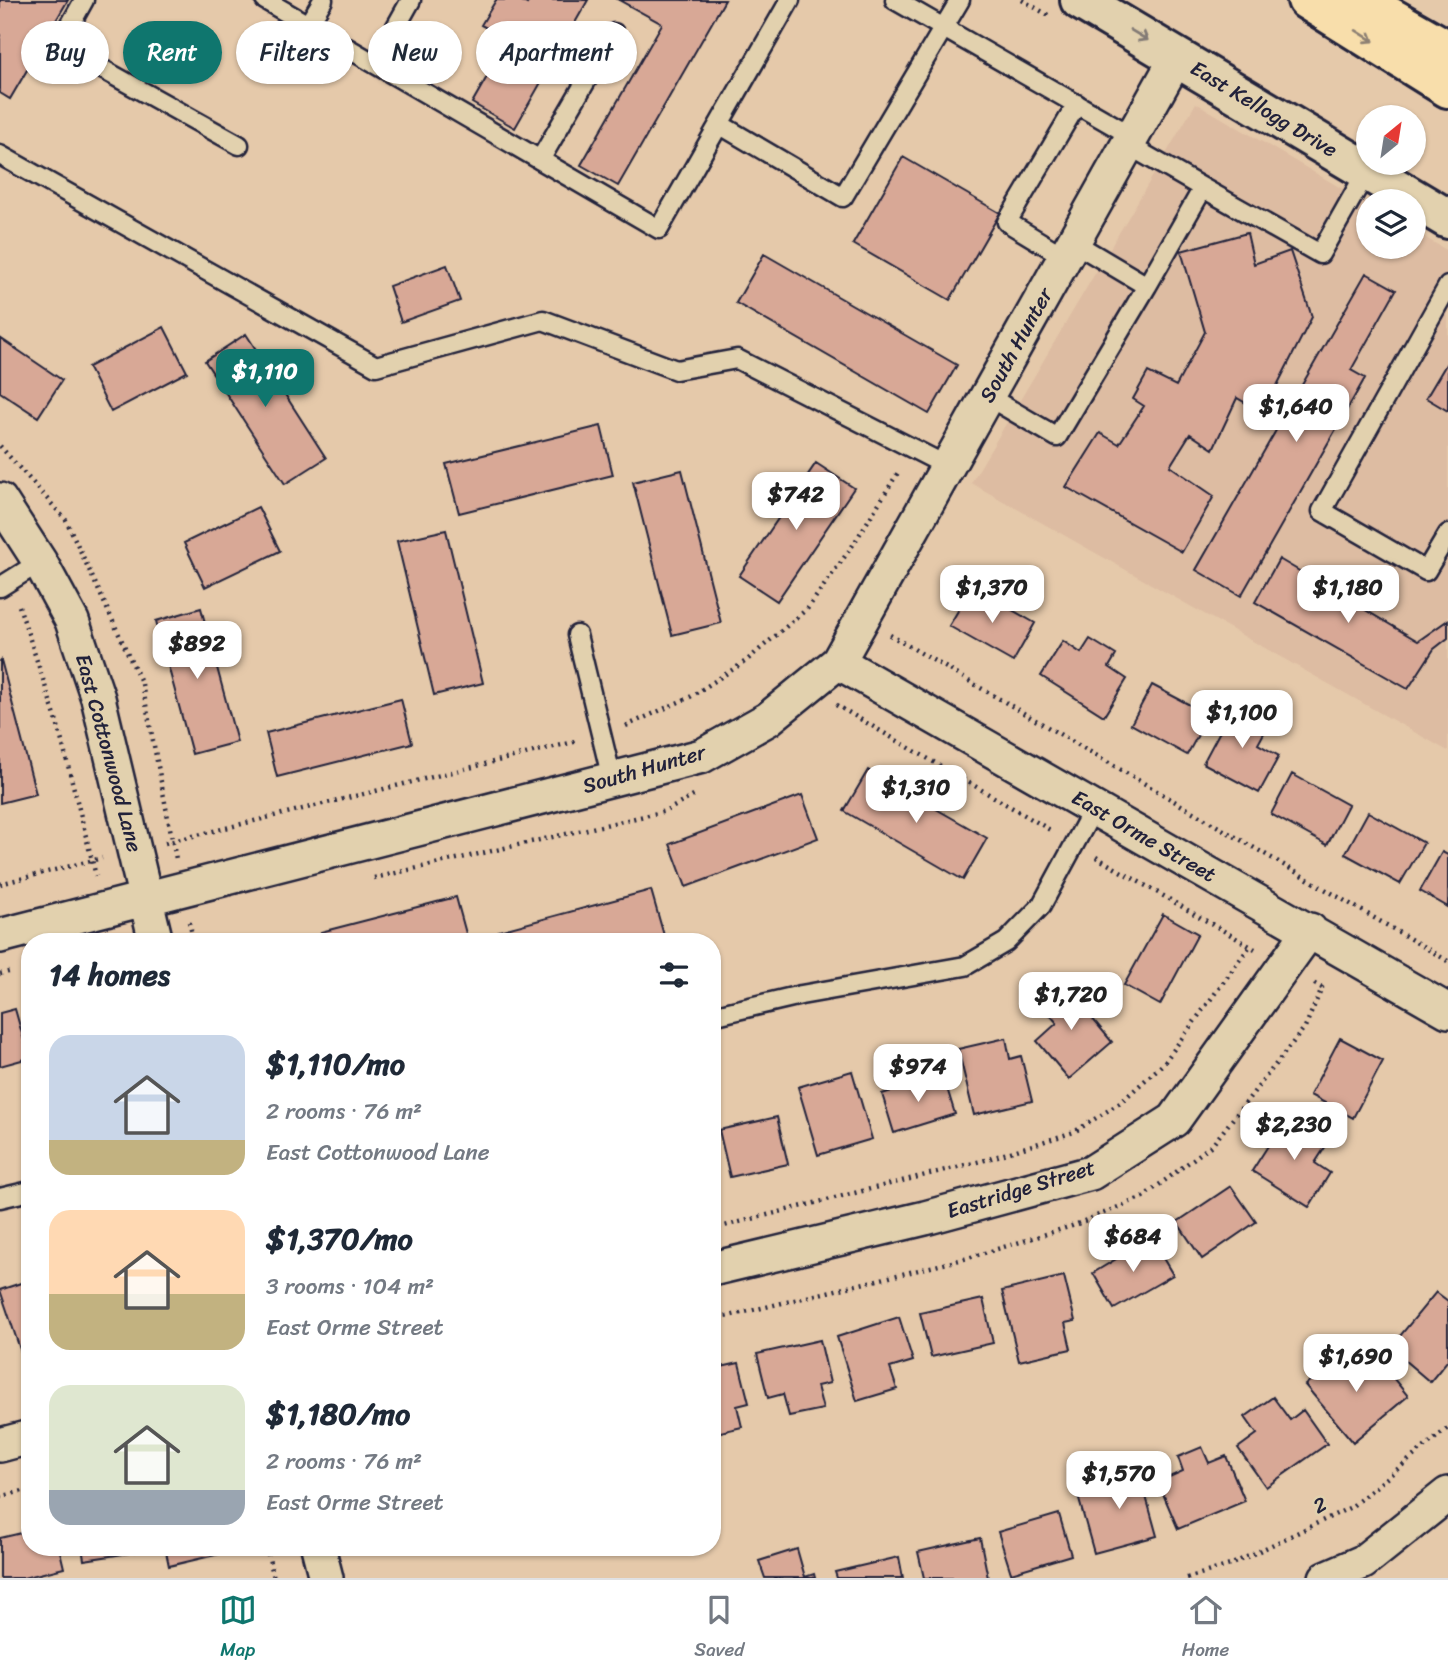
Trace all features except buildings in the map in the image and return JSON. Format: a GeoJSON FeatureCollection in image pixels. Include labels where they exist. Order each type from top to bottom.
{"type":"FeatureCollection","features":[{"type":"Feature","properties":{"kind":"highway"},"geometry":{"type":"LineString","coordinates":[[1307,0],[1448,89]]}},
{"type":"Feature","properties":{"kind":"highway"},"geometry":{"type":"LineString","coordinates":[[1360,0],[1448,50]]}},
{"type":"Feature","properties":{"kind":"main road","name":"East Kellogg Drive"},"geometry":{"type":"LineString","coordinates":[[1080,0],[1356,164]]}},
{"type":"Feature","properties":{"kind":"main road","name":"East Kellogg Drive"},"geometry":{"type":"LineString","coordinates":[[1374,175],[1448,219]]}},
{"type":"Feature","properties":{"kind":"street","name":"South Hunter"},"geometry":{"type":"LineString","coordinates":[[0,936],[702,756],[768,719],[838,662],[1177,57]]}},
{"type":"Feature","properties":{"kind":"street","name":"East Cottonwood Lane"},"geometry":{"type":"LineString","coordinates":[[0,500],[40,562],[72,621],[98,698],[154,933]]}},
{"type":"Feature","properties":{"kind":"street","name":"East Orme Street"},"geometry":{"type":"LineString","coordinates":[[838,662],[1448,1011]]}},
{"type":"Feature","properties":{"kind":"street","name":"Eastridge Street"},"geometry":{"type":"LineString","coordinates":[[721,1267],[925,1218],[1091,1173],[1174,1120],[1310,930]]}},
{"type":"Feature","properties":{"kind":"street"},"geometry":{"type":"LineString","coordinates":[[0,1445],[21,1439]]}},
{"type":"Feature","properties":{"kind":"street"},"geometry":{"type":"LineString","coordinates":[[1326,1578],[1364,1570],[1448,1494]]}},
{"type":"Feature","properties":{"kind":"street"},"geometry":{"type":"LineString","coordinates":[[320,1556],[326,1578]]}},
{"type":"Feature","properties":{"kind":"lane"},"geometry":{"type":"LineString","coordinates":[[84,0],[59,45],[239,145]]}},
{"type":"Feature","properties":{"kind":"lane"},"geometry":{"type":"LineString","coordinates":[[265,0],[302,21]]}},
{"type":"Feature","properties":{"kind":"lane"},"geometry":{"type":"LineString","coordinates":[[311,21],[323,0]]}},
{"type":"Feature","properties":{"kind":"lane"},"geometry":{"type":"LineString","coordinates":[[399,21],[411,0]]}},
{"type":"Feature","properties":{"kind":"lane"},"geometry":{"type":"LineString","coordinates":[[409,84],[659,229],[790,0]]}},
{"type":"Feature","properties":{"kind":"lane"},"geometry":{"type":"LineString","coordinates":[[895,0],[1077,104],[1203,188],[1320,254],[1365,175]]}},
{"type":"Feature","properties":{"kind":"lane"},"geometry":{"type":"LineString","coordinates":[[719,124],[843,197],[960,0]]}},
{"type":"Feature","properties":{"kind":"lane"},"geometry":{"type":"LineString","coordinates":[[540,160],[584,84]]}},
{"type":"Feature","properties":{"kind":"lane"},"geometry":{"type":"LineString","coordinates":[[1077,104],[1007,222],[1147,286]]}},
{"type":"Feature","properties":{"kind":"lane"},"geometry":{"type":"LineString","coordinates":[[0,155],[376,366],[542,320],[676,370],[737,359],[947,466]]}},
{"type":"Feature","properties":{"kind":"lane"},"geometry":{"type":"LineString","coordinates":[[987,396],[1057,437],[1203,188]]}},
{"type":"Feature","properties":{"kind":"lane"},"geometry":{"type":"LineString","coordinates":[[1448,286],[1322,511],[1426,571],[1448,534]]}},
{"type":"Feature","properties":{"kind":"lane"},"geometry":{"type":"LineString","coordinates":[[2,586],[40,562]]}},
{"type":"Feature","properties":{"kind":"lane"},"geometry":{"type":"LineString","coordinates":[[577,635],[612,779]]}},
{"type":"Feature","properties":{"kind":"lane"},"geometry":{"type":"LineString","coordinates":[[721,1014],[801,995],[965,966],[1006,942],[1041,906],[1094,808]]}},
{"type":"Feature","properties":{"kind":"lane"},"geometry":{"type":"LineString","coordinates":[[0,1198],[21,1193]]}},
{"type":"Feature","properties":{"kind":"path"},"geometry":{"type":"LineString","coordinates":[[0,884],[601,735],[690,697],[746,662],[808,608],[853,545],[912,448]]}},
{"type":"Feature","properties":{"kind":"path"},"geometry":{"type":"LineString","coordinates":[[2,586],[16,599],[57,722],[105,910]]}},
{"type":"Feature","properties":{"kind":"path"},"geometry":{"type":"LineString","coordinates":[[882,631],[1448,961]]}},
{"type":"Feature","properties":{"kind":"path"},"geometry":{"type":"LineString","coordinates":[[721,1227],[985,1160],[1074,1132],[1120,1103],[1163,1064],[1250,946]]}},
{"type":"Feature","properties":{"kind":"path","name":"2"},"geometry":{"type":"LineString","coordinates":[[1187,1578],[1230,1565],[1351,1507],[1448,1428]]}},
{"type":"Feature","properties":{"kind":"path"},"geometry":{"type":"LineString","coordinates":[[0,1497],[21,1491]]}},
{"type":"Feature","properties":{"kind":"path"},"geometry":{"type":"LineString","coordinates":[[268,1556],[274,1578]]}},
{"type":"Feature","properties":{"kind":"shaded area"},"geometry":{"type":"Polygon","coordinates":[[[1196,103],[1356,197],[1356,259],[1426,259],[1426,238],[1448,251],[1448,751],[971,483],[1196,103]]]}}]}
